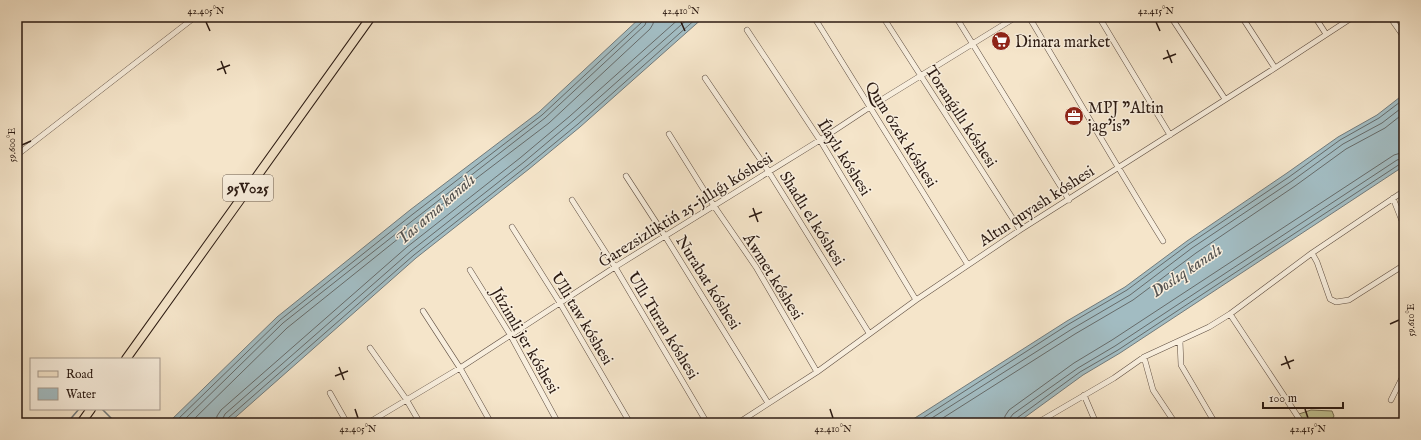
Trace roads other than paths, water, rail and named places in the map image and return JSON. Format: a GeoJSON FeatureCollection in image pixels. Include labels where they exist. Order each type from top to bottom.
{"type":"FeatureCollection","features":[{"type":"Feature","properties":{"kind":"main road","name":"95V025"},"geometry":{"type":"LineString","coordinates":[[127,358],[370,17]]}},
{"type":"Feature","properties":{"kind":"main road"},"geometry":{"type":"LineString","coordinates":[[81,423],[90,410]]}},
{"type":"Feature","properties":{"kind":"street"},"geometry":{"type":"LineString","coordinates":[[17,155],[195,17]]}},
{"type":"Feature","properties":{"kind":"street","name":"Qum ózek kóshesi"},"geometry":{"type":"LineString","coordinates":[[814,17],[968,265]]}},
{"type":"Feature","properties":{"kind":"street","name":"Toranǵıllı kóshesi"},"geometry":{"type":"LineString","coordinates":[[883,17],[1020,230]]}},
{"type":"Feature","properties":{"kind":"street"},"geometry":{"type":"LineString","coordinates":[[956,17],[1069,200]]}},
{"type":"Feature","properties":{"kind":"street","name":"Ǵarezsizliktiń 25-jıllıǵı kóshesi"},"geometry":{"type":"LineString","coordinates":[[368,423],[460,368],[615,267],[820,140],[920,75],[1016,17]]}},
{"type":"Feature","properties":{"kind":"street"},"geometry":{"type":"LineString","coordinates":[[1029,17],[1163,241]]}},
{"type":"Feature","properties":{"kind":"street"},"geometry":{"type":"LineString","coordinates":[[1098,17],[1170,135]]}},
{"type":"Feature","properties":{"kind":"street"},"geometry":{"type":"LineString","coordinates":[[1171,17],[1225,99]]}},
{"type":"Feature","properties":{"kind":"street"},"geometry":{"type":"LineString","coordinates":[[1242,17],[1275,68]]}},
{"type":"Feature","properties":{"kind":"street"},"geometry":{"type":"LineString","coordinates":[[1315,17],[1326,34]]}},
{"type":"Feature","properties":{"kind":"street","name":"Altın quyash kóshesi"},"geometry":{"type":"LineString","coordinates":[[738,423],[817,372],[916,300],[1020,230],[1353,17]]}},
{"type":"Feature","properties":{"kind":"street"},"geometry":{"type":"LineString","coordinates":[[1390,17],[1404,37]]}},
{"type":"Feature","properties":{"kind":"street","name":"Ílaylı kóshesi"},"geometry":{"type":"LineString","coordinates":[[747,30],[820,140],[916,300]]}},
{"type":"Feature","properties":{"kind":"street","name":"Shadlı el kóshesi"},"geometry":{"type":"LineString","coordinates":[[706,78],[769,172],[869,333]]}},
{"type":"Feature","properties":{"kind":"street","name":"Áwmet kóshesi"},"geometry":{"type":"LineString","coordinates":[[669,134],[714,206],[756,267],[817,372]]}},
{"type":"Feature","properties":{"kind":"street","name":"Nurabat kóshesi"},"geometry":{"type":"LineString","coordinates":[[626,176],[665,236],[768,403]]}},
{"type":"Feature","properties":{"kind":"street"},"geometry":{"type":"LineString","coordinates":[[1037,423],[1114,378],[1144,357],[1209,327],[1230,314],[1312,253],[1404,190]]}},
{"type":"Feature","properties":{"kind":"street"},"geometry":{"type":"LineString","coordinates":[[1393,198],[1404,226]]}},
{"type":"Feature","properties":{"kind":"street","name":"Ullı Turan kóshesi"},"geometry":{"type":"LineString","coordinates":[[572,200],[615,267],[707,423]]}},
{"type":"Feature","properties":{"kind":"street","name":"Ullı taw kóshesi"},"geometry":{"type":"LineString","coordinates":[[512,227],[560,303],[630,423]]}},
{"type":"Feature","properties":{"kind":"street"},"geometry":{"type":"LineString","coordinates":[[1312,253],[1317,262],[1330,299],[1336,302],[1349,300],[1404,265]]}},
{"type":"Feature","properties":{"kind":"street","name":"Júzimli jer kóshesi"},"geometry":{"type":"LineString","coordinates":[[470,270],[511,336],[558,423]]}},
{"type":"Feature","properties":{"kind":"street"},"geometry":{"type":"LineString","coordinates":[[423,311],[460,368],[491,423]]}},
{"type":"Feature","properties":{"kind":"street"},"geometry":{"type":"LineString","coordinates":[[1230,314],[1302,423]]}},
{"type":"Feature","properties":{"kind":"street"},"geometry":{"type":"LineString","coordinates":[[1180,341],[1181,365],[1215,423]]}},
{"type":"Feature","properties":{"kind":"street"},"geometry":{"type":"LineString","coordinates":[[370,348],[406,399],[420,423]]}},
{"type":"Feature","properties":{"kind":"street"},"geometry":{"type":"LineString","coordinates":[[1144,357],[1153,390],[1175,423]]}},
{"type":"Feature","properties":{"kind":"street"},"geometry":{"type":"LineString","coordinates":[[1391,400],[1404,374]]}},
{"type":"Feature","properties":{"kind":"street"},"geometry":{"type":"LineString","coordinates":[[330,393],[347,423]]}},
{"type":"Feature","properties":{"kind":"street"},"geometry":{"type":"LineString","coordinates":[[1084,395],[1096,423]]}},
{"type":"Feature","properties":{"kind":"water","name":"Tas arna kanalı"},"geometry":{"type":"Polygon","coordinates":[[[641,17],[704,17],[580,127],[416,258],[229,423],[168,423],[277,317],[410,210],[539,112],[641,17]]]}},
{"type":"Feature","properties":{"kind":"water","name":"Doslıq kanalı"},"geometry":{"type":"Polygon","coordinates":[[[1404,94],[1404,166],[1120,353],[1083,375],[1017,423],[907,423],[1067,321],[1125,287],[1187,241],[1338,137],[1377,115],[1404,94]]]}},
{"type":"Feature","properties":{"kind":"waterway"},"geometry":{"type":"LineString","coordinates":[[67,423],[78,410]]}},
{"type":"Feature","properties":{"kind":"waterway"},"geometry":{"type":"LineString","coordinates":[[103,410],[116,423]]}},
{"type":"Feature","properties":{"kind":"place","name":"Dinara market"},"geometry":{"type":"Point","coordinates":[1001,41]}},
{"type":"Feature","properties":{"kind":"place","name":"MPJ \"Altin jag'is\""},"geometry":{"type":"Point","coordinates":[1074,116]}}]}
